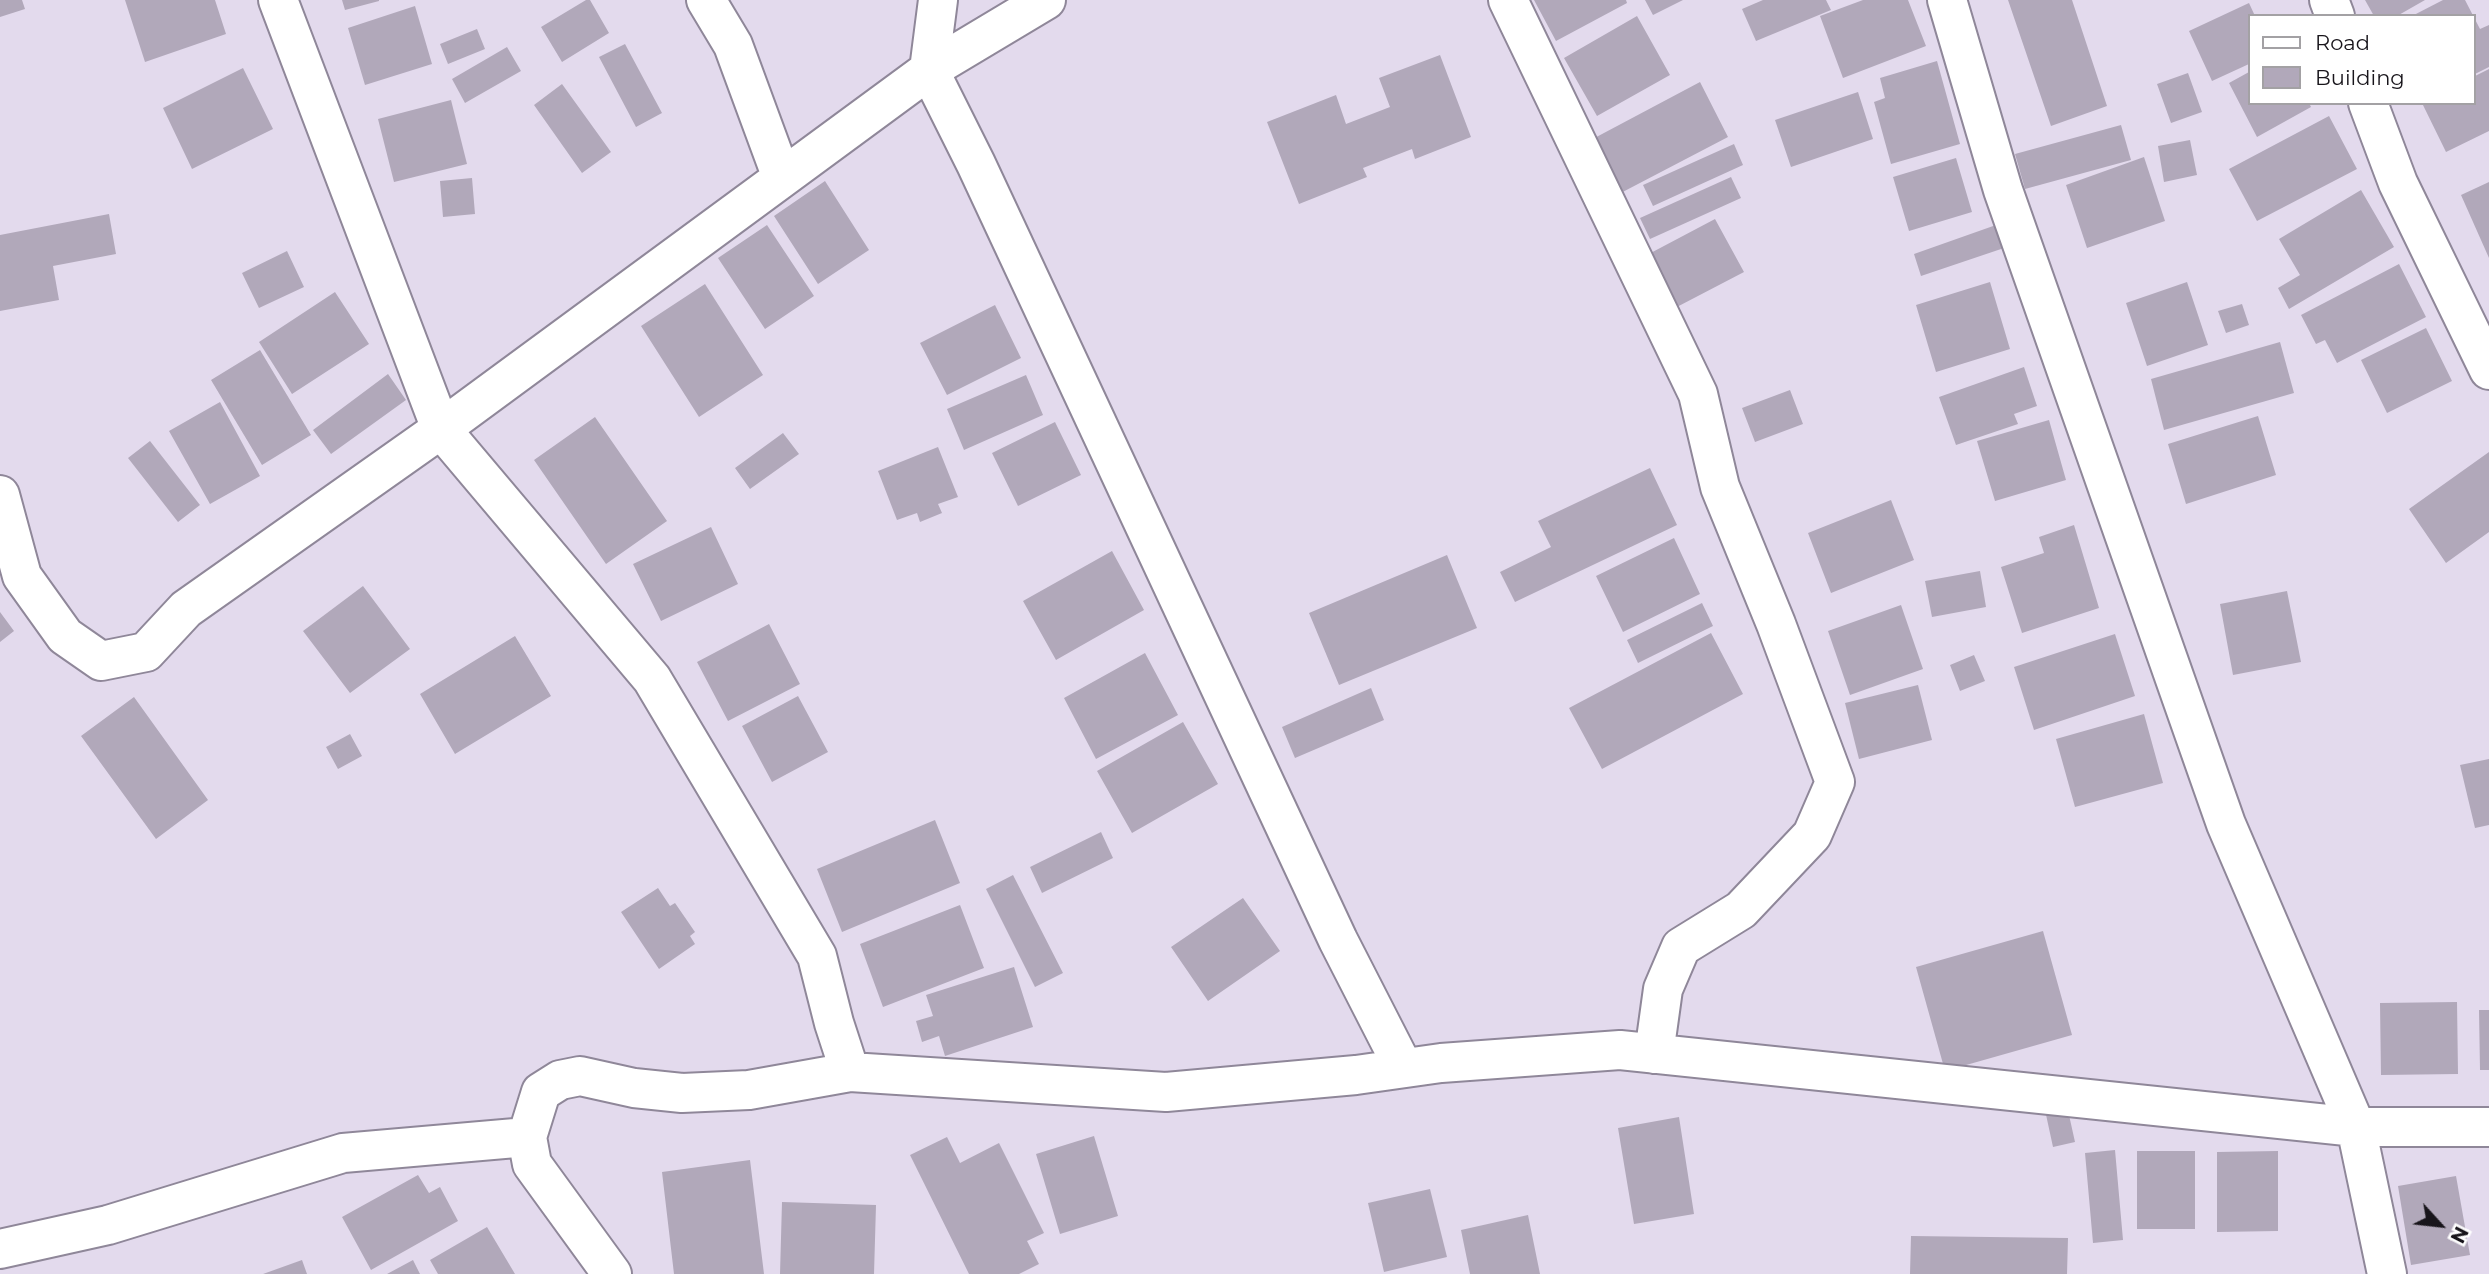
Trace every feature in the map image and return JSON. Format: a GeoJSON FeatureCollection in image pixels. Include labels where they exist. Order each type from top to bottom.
{"type":"FeatureCollection","features":[{"type":"Feature","properties":{"kind":"street"},"geometry":{"type":"LineString","coordinates":[[278,0],[440,429],[652,680],[817,956],[850,1072]]}},
{"type":"Feature","properties":{"kind":"street"},"geometry":{"type":"LineString","coordinates":[[706,0],[733,45],[782,178]]}},
{"type":"Feature","properties":{"kind":"street"},"geometry":{"type":"LineString","coordinates":[[938,0],[929,70],[988,189],[1338,940],[1403,1067]]}},
{"type":"Feature","properties":{"kind":"street"},"geometry":{"type":"LineString","coordinates":[[0,495],[22,576],[65,636],[101,661],[146,652],[186,609],[440,429],[929,70],[1045,0]]}},
{"type":"Feature","properties":{"kind":"street"},"geometry":{"type":"LineString","coordinates":[[1508,0],[1698,394],[1720,487],[1776,624],[1835,782],[1812,835],[1741,910],[1681,947],[1663,989],[1654,1054]]}},
{"type":"Feature","properties":{"kind":"street"},"geometry":{"type":"LineString","coordinates":[[1947,0],[2003,190],[2226,824],[2356,1127],[2387,1274]]}},
{"type":"Feature","properties":{"kind":"street"},"geometry":{"type":"LineString","coordinates":[[2369,105],[2398,183],[2489,370]]}},
{"type":"Feature","properties":{"kind":"street"},"geometry":{"type":"LineString","coordinates":[[612,1274],[532,1164],[527,1137],[541,1092],[560,1080],[580,1076],[634,1088],[682,1093],[749,1090],[850,1072],[1167,1092],[1356,1075],[1403,1067],[1620,1050],[2356,1127],[2489,1127]]}},
{"type":"Feature","properties":{"kind":"street"},"geometry":{"type":"LineString","coordinates":[[0,1249],[108,1225],[343,1153],[527,1137]]}},
{"type":"Feature","properties":{"kind":"building"},"geometry":{"type":"Polygon","coordinates":[[[0,0],[22,0],[25,9],[0,17],[0,0]]]}},
{"type":"Feature","properties":{"kind":"building"},"geometry":{"type":"Polygon","coordinates":[[[125,0],[215,0],[226,34],[145,62],[125,0]]]}},
{"type":"Feature","properties":{"kind":"building"},"geometry":{"type":"Polygon","coordinates":[[[342,0],[379,0],[379,1],[345,10],[342,0]]]}},
{"type":"Feature","properties":{"kind":"building"},"geometry":{"type":"Polygon","coordinates":[[[590,0],[609,33],[562,62],[541,27],[590,0]]]}},
{"type":"Feature","properties":{"kind":"building"},"geometry":{"type":"Polygon","coordinates":[[[1534,0],[1626,0],[1627,3],[1556,41],[1534,0]]]}},
{"type":"Feature","properties":{"kind":"building"},"geometry":{"type":"Polygon","coordinates":[[[1645,0],[1683,0],[1653,15],[1645,0]]]}},
{"type":"Feature","properties":{"kind":"building"},"geometry":{"type":"Polygon","coordinates":[[[1763,0],[1826,0],[1831,10],[1756,41],[1742,9],[1763,0]]]}},
{"type":"Feature","properties":{"kind":"building"},"geometry":{"type":"Polygon","coordinates":[[[1863,0],[1908,0],[1926,46],[1843,78],[1820,16],[1863,0]]]}},
{"type":"Feature","properties":{"kind":"building"},"geometry":{"type":"Polygon","coordinates":[[[2008,0],[2072,0],[2107,106],[2051,126],[2008,0]]]}},
{"type":"Feature","properties":{"kind":"building"},"geometry":{"type":"Polygon","coordinates":[[[2365,0],[2425,0],[2400,14],[2373,14],[2365,0]]]}},
{"type":"Feature","properties":{"kind":"building"},"geometry":{"type":"Polygon","coordinates":[[[2443,0],[2465,0],[2472,14],[2416,14],[2443,0]]]}},
{"type":"Feature","properties":{"kind":"building"},"geometry":{"type":"Polygon","coordinates":[[[2249,3],[2254,14],[2248,14],[2248,64],[2212,81],[2189,31],[2249,3]]]}},
{"type":"Feature","properties":{"kind":"building"},"geometry":{"type":"Polygon","coordinates":[[[415,6],[432,64],[365,85],[348,28],[415,6]]]}},
{"type":"Feature","properties":{"kind":"building"},"geometry":{"type":"Polygon","coordinates":[[[1637,16],[1670,75],[1597,116],[1564,58],[1637,16]]]}},
{"type":"Feature","properties":{"kind":"building"},"geometry":{"type":"Polygon","coordinates":[[[2475,19],[2480,29],[2489,25],[2489,67],[2475,74],[2475,19]]]}},
{"type":"Feature","properties":{"kind":"building"},"geometry":{"type":"Polygon","coordinates":[[[477,29],[485,49],[448,64],[440,44],[477,29]]]}},
{"type":"Feature","properties":{"kind":"building"},"geometry":{"type":"Polygon","coordinates":[[[625,44],[662,113],[636,127],[599,57],[625,44]]]}},
{"type":"Feature","properties":{"kind":"building"},"geometry":{"type":"Polygon","coordinates":[[[507,47],[521,71],[465,103],[452,79],[507,47]]]}},
{"type":"Feature","properties":{"kind":"building"},"geometry":{"type":"Polygon","coordinates":[[[1440,55],[1471,137],[1415,159],[1412,149],[1363,168],[1367,177],[1299,204],[1267,122],[1336,95],[1346,124],[1390,107],[1379,78],[1440,55]]]}},
{"type":"Feature","properties":{"kind":"building"},"geometry":{"type":"Polygon","coordinates":[[[1937,61],[1960,144],[1891,164],[1874,102],[1885,98],[1880,78],[1937,61]]]}},
{"type":"Feature","properties":{"kind":"building"},"geometry":{"type":"Polygon","coordinates":[[[243,68],[273,129],[192,169],[163,108],[243,68]]]}},
{"type":"Feature","properties":{"kind":"building"},"geometry":{"type":"Polygon","coordinates":[[[2489,69],[2489,131],[2446,152],[2423,105],[2475,105],[2475,76],[2489,69]]]}},
{"type":"Feature","properties":{"kind":"building"},"geometry":{"type":"Polygon","coordinates":[[[2188,73],[2202,112],[2171,123],[2157,84],[2188,73]]]}},
{"type":"Feature","properties":{"kind":"building"},"geometry":{"type":"Polygon","coordinates":[[[2248,73],[2248,105],[2311,107],[2257,137],[2229,83],[2248,73]]]}},
{"type":"Feature","properties":{"kind":"building"},"geometry":{"type":"Polygon","coordinates":[[[1700,82],[1728,137],[1615,196],[1587,142],[1700,82]]]}},
{"type":"Feature","properties":{"kind":"building"},"geometry":{"type":"Polygon","coordinates":[[[562,84],[611,152],[582,173],[534,105],[562,84]]]}},
{"type":"Feature","properties":{"kind":"building"},"geometry":{"type":"Polygon","coordinates":[[[1858,92],[1873,139],[1791,167],[1775,120],[1858,92]]]}},
{"type":"Feature","properties":{"kind":"building"},"geometry":{"type":"Polygon","coordinates":[[[451,100],[467,164],[394,182],[378,119],[451,100]]]}},
{"type":"Feature","properties":{"kind":"building"},"geometry":{"type":"Polygon","coordinates":[[[2329,116],[2357,169],[2257,221],[2229,169],[2329,116]]]}},
{"type":"Feature","properties":{"kind":"building"},"geometry":{"type":"Polygon","coordinates":[[[2121,125],[2131,160],[2025,189],[2015,154],[2121,125]]]}},
{"type":"Feature","properties":{"kind":"building"},"geometry":{"type":"Polygon","coordinates":[[[2190,140],[2197,175],[2164,182],[2158,146],[2190,140]]]}},
{"type":"Feature","properties":{"kind":"building"},"geometry":{"type":"Polygon","coordinates":[[[1734,144],[1743,165],[1653,206],[1643,185],[1734,144]]]}},
{"type":"Feature","properties":{"kind":"building"},"geometry":{"type":"Polygon","coordinates":[[[2144,157],[2165,221],[2087,248],[2066,185],[2144,157]]]}},
{"type":"Feature","properties":{"kind":"building"},"geometry":{"type":"Polygon","coordinates":[[[1956,158],[1972,212],[1909,231],[1893,177],[1956,158]]]}},
{"type":"Feature","properties":{"kind":"building"},"geometry":{"type":"Polygon","coordinates":[[[1731,177],[1741,198],[1650,239],[1640,218],[1731,177]]]}},
{"type":"Feature","properties":{"kind":"building"},"geometry":{"type":"Polygon","coordinates":[[[472,178],[475,214],[443,217],[440,181],[472,178]]]}},
{"type":"Feature","properties":{"kind":"building"},"geometry":{"type":"Polygon","coordinates":[[[825,181],[869,250],[818,284],[774,216],[825,181]]]}},
{"type":"Feature","properties":{"kind":"building"},"geometry":{"type":"Polygon","coordinates":[[[2489,182],[2489,258],[2461,195],[2489,182]]]}},
{"type":"Feature","properties":{"kind":"building"},"geometry":{"type":"Polygon","coordinates":[[[2361,190],[2394,247],[2289,309],[2278,288],[2300,275],[2279,239],[2361,190]]]}},
{"type":"Feature","properties":{"kind":"building"},"geometry":{"type":"Polygon","coordinates":[[[109,214],[116,254],[53,266],[59,300],[0,311],[0,235],[109,214]]]}},
{"type":"Feature","properties":{"kind":"building"},"geometry":{"type":"Polygon","coordinates":[[[1715,219],[1744,272],[1673,309],[1645,256],[1715,219]]]}},
{"type":"Feature","properties":{"kind":"building"},"geometry":{"type":"Polygon","coordinates":[[[767,225],[814,296],[765,329],[718,258],[767,225]]]}},
{"type":"Feature","properties":{"kind":"building"},"geometry":{"type":"Polygon","coordinates":[[[1996,225],[2004,248],[1921,276],[1914,254],[1996,225]]]}},
{"type":"Feature","properties":{"kind":"building"},"geometry":{"type":"Polygon","coordinates":[[[287,251],[304,287],[259,308],[242,273],[287,251]]]}},
{"type":"Feature","properties":{"kind":"building"},"geometry":{"type":"Polygon","coordinates":[[[2399,264],[2426,317],[2337,363],[2325,340],[2316,344],[2301,315],[2399,264]]]}},
{"type":"Feature","properties":{"kind":"building"},"geometry":{"type":"Polygon","coordinates":[[[1990,282],[2010,349],[1936,372],[1916,305],[1990,282]]]}},
{"type":"Feature","properties":{"kind":"building"},"geometry":{"type":"Polygon","coordinates":[[[2187,282],[2208,345],[2147,366],[2126,303],[2187,282]]]}},
{"type":"Feature","properties":{"kind":"building"},"geometry":{"type":"Polygon","coordinates":[[[705,284],[763,375],[699,417],[641,326],[705,284]]]}},
{"type":"Feature","properties":{"kind":"building"},"geometry":{"type":"Polygon","coordinates":[[[335,292],[369,344],[292,394],[259,342],[335,292]]]}},
{"type":"Feature","properties":{"kind":"building"},"geometry":{"type":"Polygon","coordinates":[[[2242,304],[2249,325],[2226,333],[2218,311],[2242,304]]]}},
{"type":"Feature","properties":{"kind":"building"},"geometry":{"type":"Polygon","coordinates":[[[995,305],[1021,358],[947,395],[920,343],[995,305]]]}},
{"type":"Feature","properties":{"kind":"building"},"geometry":{"type":"Polygon","coordinates":[[[2426,328],[2452,381],[2387,413],[2361,360],[2426,328]]]}},
{"type":"Feature","properties":{"kind":"building"},"geometry":{"type":"Polygon","coordinates":[[[2280,342],[2294,393],[2164,430],[2151,379],[2280,342]]]}},
{"type":"Feature","properties":{"kind":"building"},"geometry":{"type":"Polygon","coordinates":[[[260,350],[311,435],[262,465],[211,380],[260,350]]]}},
{"type":"Feature","properties":{"kind":"building"},"geometry":{"type":"Polygon","coordinates":[[[2024,367],[2037,406],[2014,414],[2018,424],[1956,445],[1939,397],[2024,367]]]}},
{"type":"Feature","properties":{"kind":"building"},"geometry":{"type":"Polygon","coordinates":[[[388,374],[406,400],[331,454],[313,430],[388,374]]]}},
{"type":"Feature","properties":{"kind":"building"},"geometry":{"type":"Polygon","coordinates":[[[1026,375],[1043,415],[964,450],[947,409],[1026,375]]]}},
{"type":"Feature","properties":{"kind":"building"},"geometry":{"type":"Polygon","coordinates":[[[1790,390],[1803,424],[1755,442],[1742,408],[1790,390]]]}},
{"type":"Feature","properties":{"kind":"building"},"geometry":{"type":"Polygon","coordinates":[[[220,402],[260,476],[210,504],[169,431],[220,402]]]}},
{"type":"Feature","properties":{"kind":"building"},"geometry":{"type":"Polygon","coordinates":[[[2258,416],[2276,475],[2186,504],[2168,444],[2258,416]]]}},
{"type":"Feature","properties":{"kind":"building"},"geometry":{"type":"Polygon","coordinates":[[[595,417],[667,521],[606,564],[534,460],[595,417]]]}},
{"type":"Feature","properties":{"kind":"building"},"geometry":{"type":"Polygon","coordinates":[[[2049,420],[2066,480],[1995,501],[1977,441],[2049,420]]]}},
{"type":"Feature","properties":{"kind":"building"},"geometry":{"type":"Polygon","coordinates":[[[1055,422],[1081,475],[1018,506],[992,453],[1055,422]]]}},
{"type":"Feature","properties":{"kind":"building"},"geometry":{"type":"Polygon","coordinates":[[[783,433],[799,454],[750,489],[735,468],[783,433]]]}},
{"type":"Feature","properties":{"kind":"building"},"geometry":{"type":"Polygon","coordinates":[[[150,441],[200,505],[178,522],[128,458],[150,441]]]}},
{"type":"Feature","properties":{"kind":"building"},"geometry":{"type":"Polygon","coordinates":[[[938,447],[958,497],[938,504],[942,513],[920,522],[917,513],[897,520],[878,471],[938,447]]]}},
{"type":"Feature","properties":{"kind":"building"},"geometry":{"type":"Polygon","coordinates":[[[2489,452],[2489,532],[2446,563],[2409,509],[2489,452]]]}},
{"type":"Feature","properties":{"kind":"building"},"geometry":{"type":"Polygon","coordinates":[[[1650,468],[1677,525],[1515,602],[1500,572],[1551,547],[1538,521],[1650,468]]]}},
{"type":"Feature","properties":{"kind":"building"},"geometry":{"type":"Polygon","coordinates":[[[1891,500],[1914,560],[1831,593],[1808,533],[1891,500]]]}},
{"type":"Feature","properties":{"kind":"building"},"geometry":{"type":"Polygon","coordinates":[[[2074,525],[2099,608],[2022,633],[2001,567],[2044,553],[2039,537],[2074,525]]]}},
{"type":"Feature","properties":{"kind":"building"},"geometry":{"type":"Polygon","coordinates":[[[711,527],[738,584],[661,621],[633,564],[711,527]]]}},
{"type":"Feature","properties":{"kind":"building"},"geometry":{"type":"Polygon","coordinates":[[[1674,538],[1700,594],[1623,632],[1596,576],[1674,538]]]}},
{"type":"Feature","properties":{"kind":"building"},"geometry":{"type":"Polygon","coordinates":[[[1112,551],[1144,610],[1056,660],[1023,601],[1112,551]]]}},
{"type":"Feature","properties":{"kind":"building"},"geometry":{"type":"Polygon","coordinates":[[[1447,555],[1477,628],[1339,685],[1309,613],[1447,555]]]}},
{"type":"Feature","properties":{"kind":"building"},"geometry":{"type":"Polygon","coordinates":[[[1980,571],[1986,607],[1932,617],[1925,581],[1980,571]]]}},
{"type":"Feature","properties":{"kind":"building"},"geometry":{"type":"Polygon","coordinates":[[[363,586],[410,649],[350,693],[303,631],[363,586]]]}},
{"type":"Feature","properties":{"kind":"building"},"geometry":{"type":"Polygon","coordinates":[[[2287,591],[2301,662],[2233,675],[2220,604],[2287,591]]]}},
{"type":"Feature","properties":{"kind":"building"},"geometry":{"type":"Polygon","coordinates":[[[1702,603],[1713,626],[1638,663],[1627,640],[1702,603]]]}},
{"type":"Feature","properties":{"kind":"building"},"geometry":{"type":"Polygon","coordinates":[[[1901,605],[1923,669],[1850,695],[1828,631],[1901,605]]]}},
{"type":"Feature","properties":{"kind":"building"},"geometry":{"type":"Polygon","coordinates":[[[0,612],[14,631],[0,642],[0,612]]]}},
{"type":"Feature","properties":{"kind":"building"},"geometry":{"type":"Polygon","coordinates":[[[769,624],[800,684],[728,721],[697,662],[769,624]]]}},
{"type":"Feature","properties":{"kind":"building"},"geometry":{"type":"Polygon","coordinates":[[[1711,633],[1743,694],[1602,769],[1569,708],[1711,633]]]}},
{"type":"Feature","properties":{"kind":"building"},"geometry":{"type":"Polygon","coordinates":[[[2115,634],[2135,696],[2034,730],[2014,667],[2115,634]]]}},
{"type":"Feature","properties":{"kind":"building"},"geometry":{"type":"Polygon","coordinates":[[[515,636],[551,696],[455,754],[420,694],[515,636]]]}},
{"type":"Feature","properties":{"kind":"building"},"geometry":{"type":"Polygon","coordinates":[[[1145,653],[1178,715],[1096,759],[1064,698],[1145,653]]]}},
{"type":"Feature","properties":{"kind":"building"},"geometry":{"type":"Polygon","coordinates":[[[1974,655],[1985,681],[1960,691],[1950,665],[1974,655]]]}},
{"type":"Feature","properties":{"kind":"building"},"geometry":{"type":"Polygon","coordinates":[[[1918,685],[1932,740],[1859,759],[1845,703],[1918,685]]]}},
{"type":"Feature","properties":{"kind":"building"},"geometry":{"type":"Polygon","coordinates":[[[1371,688],[1384,720],[1295,758],[1282,727],[1371,688]]]}},
{"type":"Feature","properties":{"kind":"building"},"geometry":{"type":"Polygon","coordinates":[[[798,696],[828,752],[772,782],[742,726],[798,696]]]}},
{"type":"Feature","properties":{"kind":"building"},"geometry":{"type":"Polygon","coordinates":[[[134,697],[208,800],[156,839],[81,736],[134,697]]]}},
{"type":"Feature","properties":{"kind":"building"},"geometry":{"type":"Polygon","coordinates":[[[2144,714],[2163,783],[2075,807],[2056,739],[2144,714]]]}},
{"type":"Feature","properties":{"kind":"building"},"geometry":{"type":"Polygon","coordinates":[[[1183,722],[1218,784],[1132,833],[1097,771],[1183,722]]]}},
{"type":"Feature","properties":{"kind":"building"},"geometry":{"type":"Polygon","coordinates":[[[350,734],[362,756],[338,769],[326,747],[350,734]]]}},
{"type":"Feature","properties":{"kind":"building"},"geometry":{"type":"Polygon","coordinates":[[[2489,759],[2489,825],[2475,828],[2460,765],[2489,759]]]}},
{"type":"Feature","properties":{"kind":"building"},"geometry":{"type":"Polygon","coordinates":[[[935,820],[960,883],[842,932],[817,869],[935,820]]]}},
{"type":"Feature","properties":{"kind":"building"},"geometry":{"type":"Polygon","coordinates":[[[1101,832],[1113,858],[1042,893],[1030,867],[1101,832]]]}},
{"type":"Feature","properties":{"kind":"building"},"geometry":{"type":"Polygon","coordinates":[[[1013,875],[1063,973],[1035,987],[986,889],[1013,875]]]}},
{"type":"Feature","properties":{"kind":"building"},"geometry":{"type":"Polygon","coordinates":[[[658,888],[670,906],[675,903],[695,932],[690,936],[695,944],[659,969],[621,912],[658,888]]]}},
{"type":"Feature","properties":{"kind":"building"},"geometry":{"type":"Polygon","coordinates":[[[1243,898],[1280,951],[1208,1001],[1171,947],[1243,898]]]}},
{"type":"Feature","properties":{"kind":"building"},"geometry":{"type":"Polygon","coordinates":[[[960,905],[984,968],[883,1007],[860,944],[960,905]]]}},
{"type":"Feature","properties":{"kind":"building"},"geometry":{"type":"Polygon","coordinates":[[[2043,931],[2072,1035],[1945,1071],[1916,967],[2043,931]]]}},
{"type":"Feature","properties":{"kind":"building"},"geometry":{"type":"Polygon","coordinates":[[[1014,967],[1033,1027],[945,1056],[939,1036],[922,1042],[916,1021],[933,1016],[926,995],[1014,967]]]}},
{"type":"Feature","properties":{"kind":"building"},"geometry":{"type":"Polygon","coordinates":[[[2457,1002],[2458,1074],[2381,1075],[2380,1003],[2457,1002]]]}},
{"type":"Feature","properties":{"kind":"building"},"geometry":{"type":"Polygon","coordinates":[[[2479,1010],[2489,1010],[2489,1070],[2480,1070],[2479,1010]]]}},
{"type":"Feature","properties":{"kind":"building"},"geometry":{"type":"Polygon","coordinates":[[[2067,1106],[2075,1142],[2053,1147],[2045,1110],[2067,1106]]]}},
{"type":"Feature","properties":{"kind":"building"},"geometry":{"type":"Polygon","coordinates":[[[1679,1117],[1694,1214],[1634,1224],[1618,1128],[1679,1117]]]}},
{"type":"Feature","properties":{"kind":"building"},"geometry":{"type":"Polygon","coordinates":[[[1094,1136],[1118,1216],[1060,1234],[1036,1154],[1094,1136]]]}},
{"type":"Feature","properties":{"kind":"building"},"geometry":{"type":"Polygon","coordinates":[[[947,1137],[960,1163],[999,1143],[1044,1233],[1027,1241],[1039,1264],[1019,1274],[969,1274],[910,1155],[947,1137]]]}},
{"type":"Feature","properties":{"kind":"building"},"geometry":{"type":"Polygon","coordinates":[[[2115,1150],[2123,1240],[2093,1243],[2085,1153],[2115,1150]]]}},
{"type":"Feature","properties":{"kind":"building"},"geometry":{"type":"Polygon","coordinates":[[[2137,1151],[2195,1151],[2195,1229],[2137,1229],[2137,1151]]]}},
{"type":"Feature","properties":{"kind":"building"},"geometry":{"type":"Polygon","coordinates":[[[2278,1151],[2278,1231],[2217,1232],[2217,1152],[2278,1151]]]}},
{"type":"Feature","properties":{"kind":"building"},"geometry":{"type":"Polygon","coordinates":[[[750,1160],[764,1274],[674,1274],[662,1172],[750,1160]]]}},
{"type":"Feature","properties":{"kind":"building"},"geometry":{"type":"Polygon","coordinates":[[[418,1175],[429,1193],[440,1187],[458,1221],[371,1270],[342,1217],[418,1175]]]}},
{"type":"Feature","properties":{"kind":"building"},"geometry":{"type":"Polygon","coordinates":[[[2456,1176],[2470,1255],[2411,1265],[2398,1186],[2456,1176]]]}},
{"type":"Feature","properties":{"kind":"building"},"geometry":{"type":"Polygon","coordinates":[[[1430,1189],[1447,1257],[1384,1272],[1368,1203],[1430,1189]]]}},
{"type":"Feature","properties":{"kind":"building"},"geometry":{"type":"Polygon","coordinates":[[[782,1202],[876,1205],[874,1274],[780,1274],[782,1202]]]}},
{"type":"Feature","properties":{"kind":"building"},"geometry":{"type":"Polygon","coordinates":[[[1528,1215],[1540,1274],[1470,1274],[1461,1230],[1528,1215]]]}},
{"type":"Feature","properties":{"kind":"building"},"geometry":{"type":"Polygon","coordinates":[[[487,1227],[515,1274],[438,1274],[430,1260],[487,1227]]]}},
{"type":"Feature","properties":{"kind":"building"},"geometry":{"type":"Polygon","coordinates":[[[1911,1236],[2068,1238],[2067,1274],[1910,1274],[1911,1236]]]}},
{"type":"Feature","properties":{"kind":"building"},"geometry":{"type":"Polygon","coordinates":[[[302,1260],[307,1274],[263,1274],[302,1260]]]}},
{"type":"Feature","properties":{"kind":"building"},"geometry":{"type":"Polygon","coordinates":[[[413,1260],[420,1274],[387,1274],[413,1260]]]}}]}
